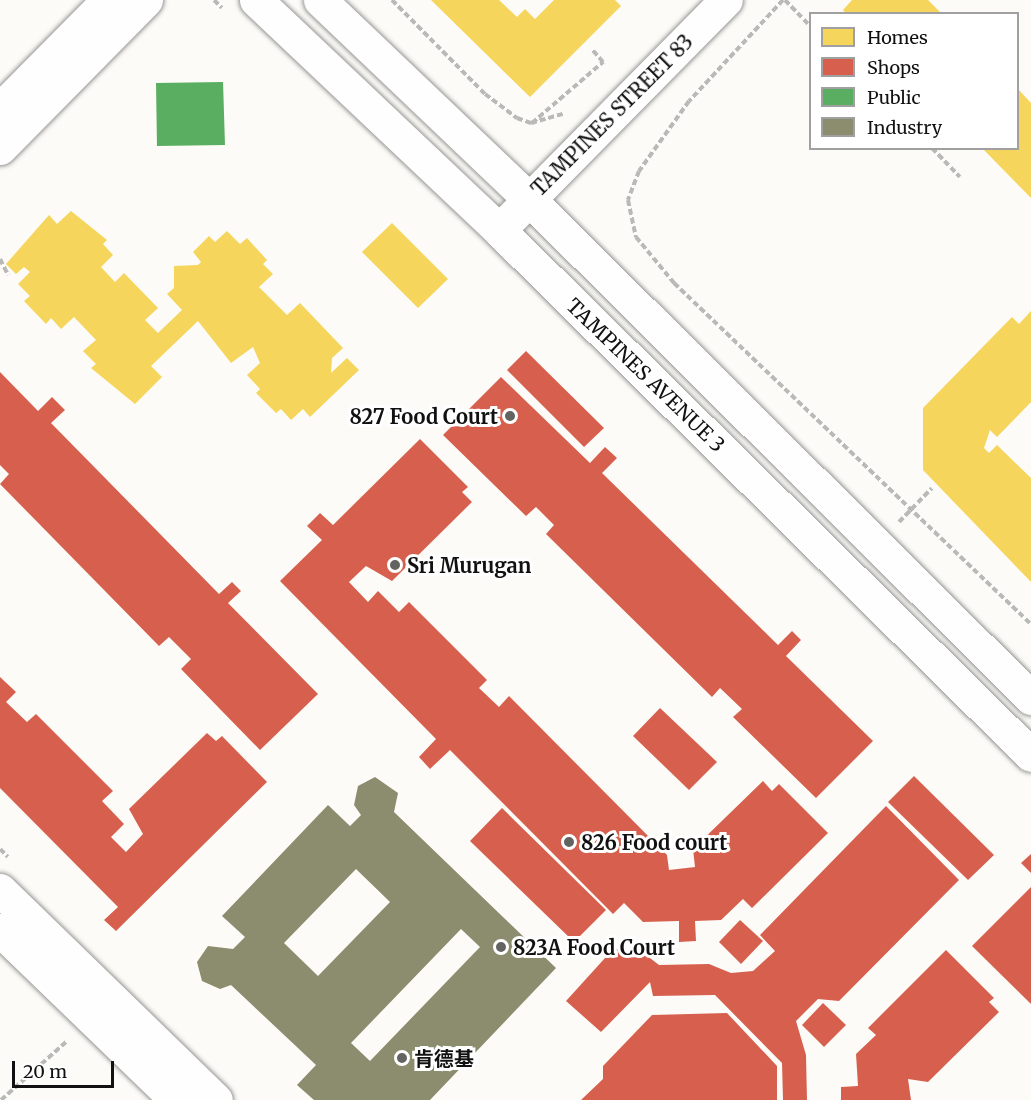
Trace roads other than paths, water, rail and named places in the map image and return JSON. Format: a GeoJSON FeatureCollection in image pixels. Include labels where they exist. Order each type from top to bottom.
{"type":"FeatureCollection","features":[{"type":"Feature","properties":{"kind":"street"},"geometry":{"type":"LineString","coordinates":[[0,109],[108,0]]}},
{"type":"Feature","properties":{"kind":"street"},"geometry":{"type":"LineString","coordinates":[[0,148],[146,0]]}},
{"type":"Feature","properties":{"kind":"street","name":"TAMPINES AVENUE 3"},"geometry":{"type":"LineString","coordinates":[[256,0],[499,230],[1031,755]]}},
{"type":"Feature","properties":{"kind":"street","name":"TAMPINES AVENUE 3"},"geometry":{"type":"LineString","coordinates":[[320,0],[529,198],[1031,698]]}},
{"type":"Feature","properties":{"kind":"street","name":"TAMPINES STREET 83"},"geometry":{"type":"LineString","coordinates":[[499,230],[726,0]]}},
{"type":"Feature","properties":{"kind":"street"},"geometry":{"type":"LineString","coordinates":[[0,890],[216,1100]]}},
{"type":"Feature","properties":{"kind":"street"},"geometry":{"type":"LineString","coordinates":[[0,930],[176,1100]]}},
{"type":"Feature","properties":{"kind":"place","name":"827 Food Court"},"geometry":{"type":"Point","coordinates":[510,416]}},
{"type":"Feature","properties":{"kind":"place","name":"Sri Murugan"},"geometry":{"type":"Point","coordinates":[395,565]}},
{"type":"Feature","properties":{"kind":"place","name":"826 Food court"},"geometry":{"type":"Point","coordinates":[569,842]}},
{"type":"Feature","properties":{"kind":"place","name":"823A Food Court"},"geometry":{"type":"Point","coordinates":[501,947]}},
{"type":"Feature","properties":{"kind":"place","name":"肯德基"},"geometry":{"type":"Point","coordinates":[402,1058]}}]}
